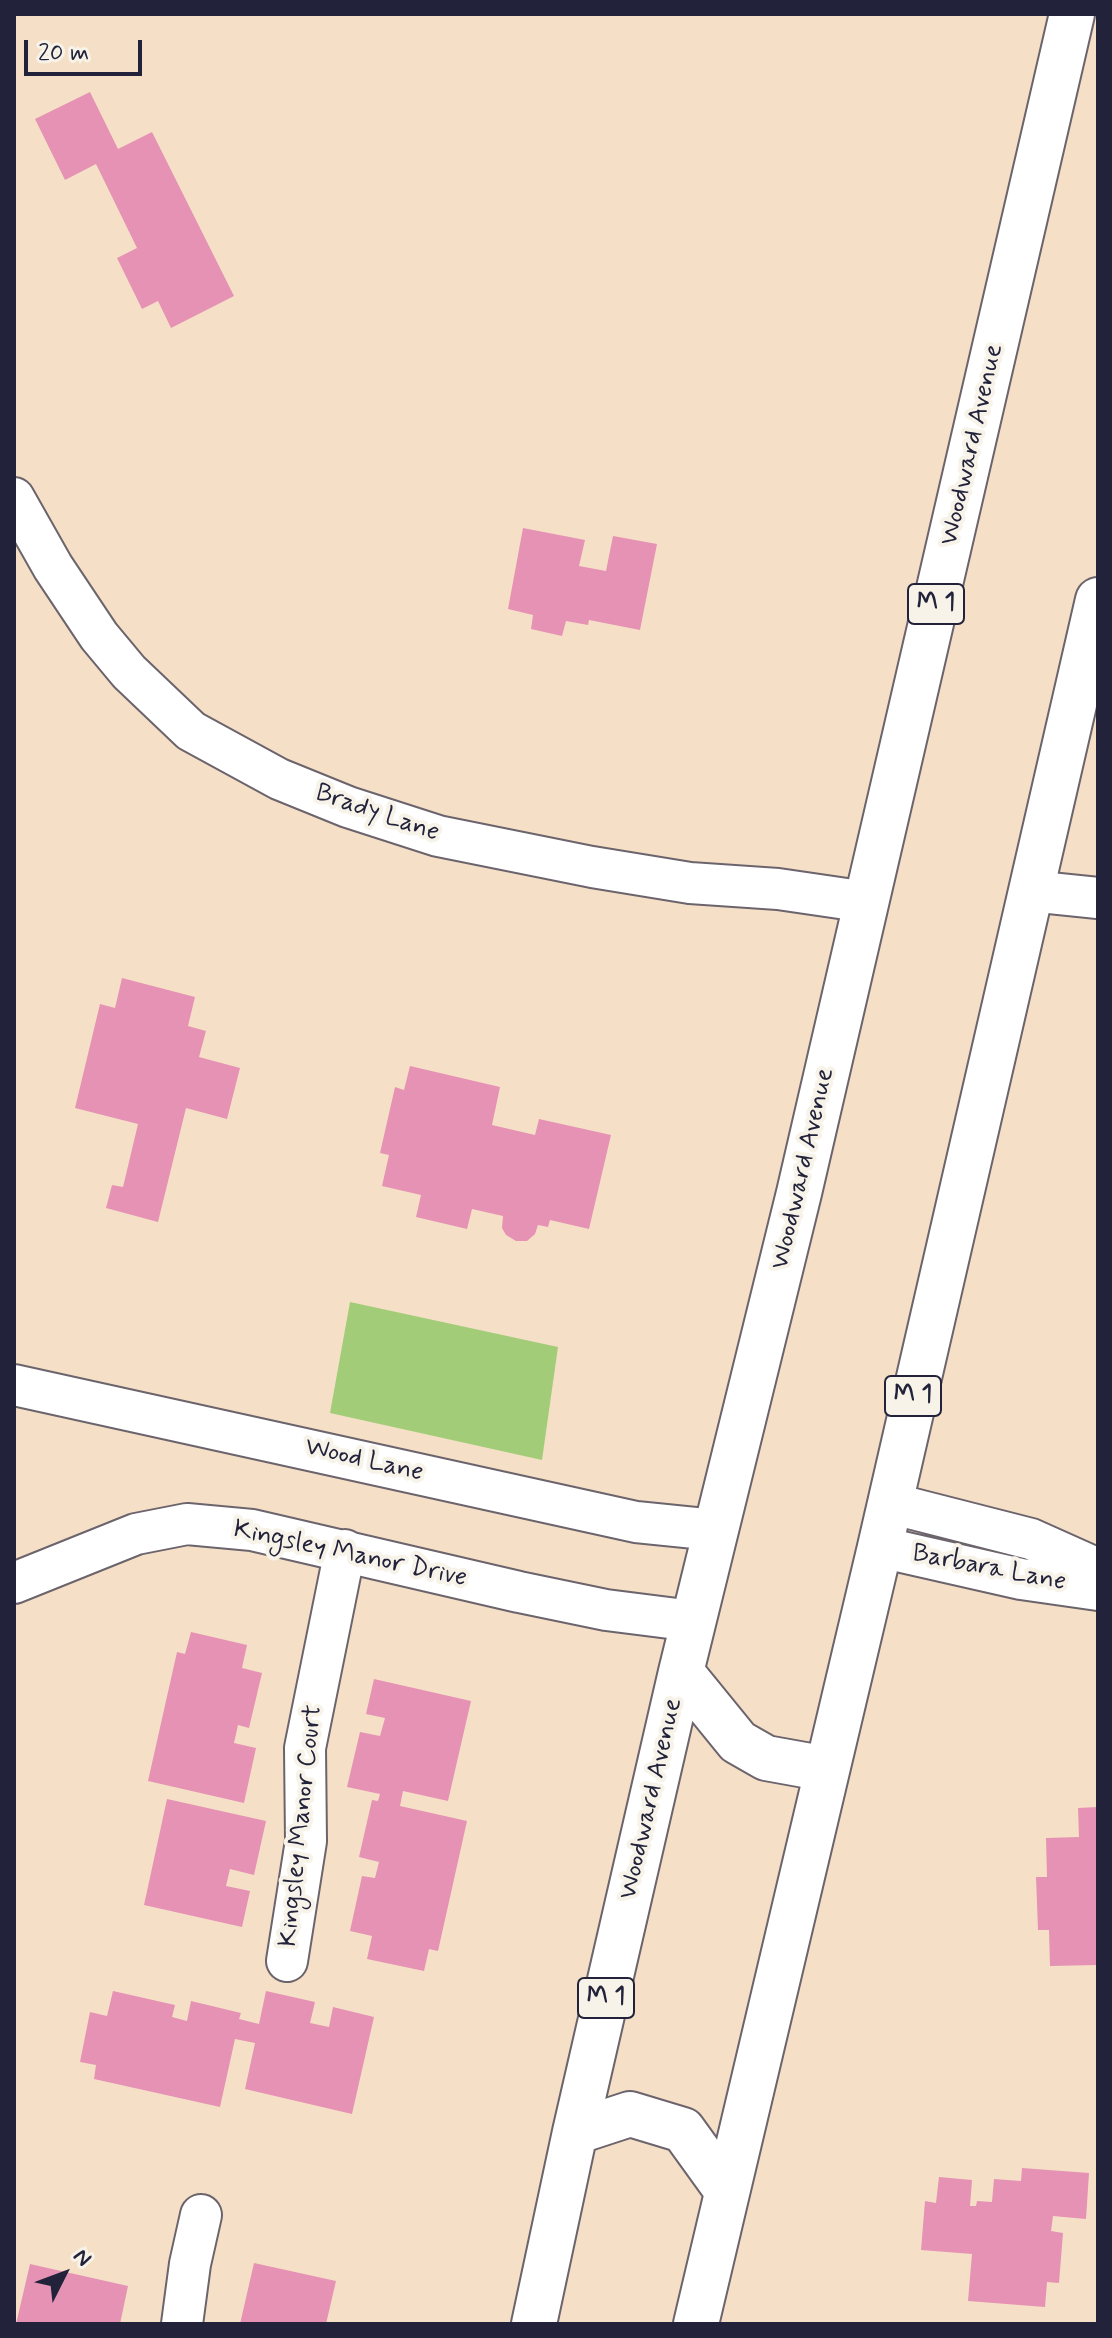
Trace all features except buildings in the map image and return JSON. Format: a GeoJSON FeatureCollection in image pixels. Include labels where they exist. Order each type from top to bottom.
{"type":"FeatureCollection","features":[{"type":"Feature","properties":{"kind":"main road","name":"Woodward Avenue"},"geometry":{"type":"LineString","coordinates":[[534,2324],[681,1672],[799,1193],[1072,14]]}},
{"type":"Feature","properties":{"kind":"main road","name":"M 1"},"geometry":{"type":"LineString","coordinates":[[696,2324],[880,1547],[1098,600]]}},
{"type":"Feature","properties":{"kind":"main road"},"geometry":{"type":"LineString","coordinates":[[681,1672],[738,1742],[766,1758],[827,1769]]}},
{"type":"Feature","properties":{"kind":"main road"},"geometry":{"type":"LineString","coordinates":[[575,2132],[630,2114],[683,2130],[727,2191]]}},
{"type":"Feature","properties":{"kind":"street","name":"Brady Lane"},"geometry":{"type":"LineString","coordinates":[[14,498],[53,567],[99,636],[129,672],[191,731],[279,779],[372,815],[438,836],[690,883],[778,889],[867,902]]}},
{"type":"Feature","properties":{"kind":"street"},"geometry":{"type":"LineString","coordinates":[[1030,891],[1098,898]]}},
{"type":"Feature","properties":{"kind":"street","name":"Wood Lane"},"geometry":{"type":"LineString","coordinates":[[14,1385],[636,1522],[715,1530]]}},
{"type":"Feature","properties":{"kind":"street","name":"Barbara Lane"},"geometry":{"type":"LineString","coordinates":[[890,1503],[1031,1539],[1098,1569]]}},
{"type":"Feature","properties":{"kind":"street","name":"Kingsley Manor Drive"},"geometry":{"type":"LineString","coordinates":[[14,1583],[136,1534],[187,1524],[252,1530],[606,1610],[693,1621]]}},
{"type":"Feature","properties":{"kind":"street","name":"Barbara Lane"},"geometry":{"type":"LineString","coordinates":[[880,1547],[1021,1579],[1098,1590]]}},
{"type":"Feature","properties":{"kind":"street","name":"Kingsley Manor Court"},"geometry":{"type":"LineString","coordinates":[[287,1961],[306,1841],[305,1748],[345,1550]]}},
{"type":"Feature","properties":{"kind":"street"},"geometry":{"type":"LineString","coordinates":[[182,2324],[190,2264],[201,2215]]}},
{"type":"Feature","properties":{"kind":"green space"},"geometry":{"type":"Polygon","coordinates":[[[350,1302],[558,1347],[542,1460],[330,1413],[350,1302]]]}}]}
